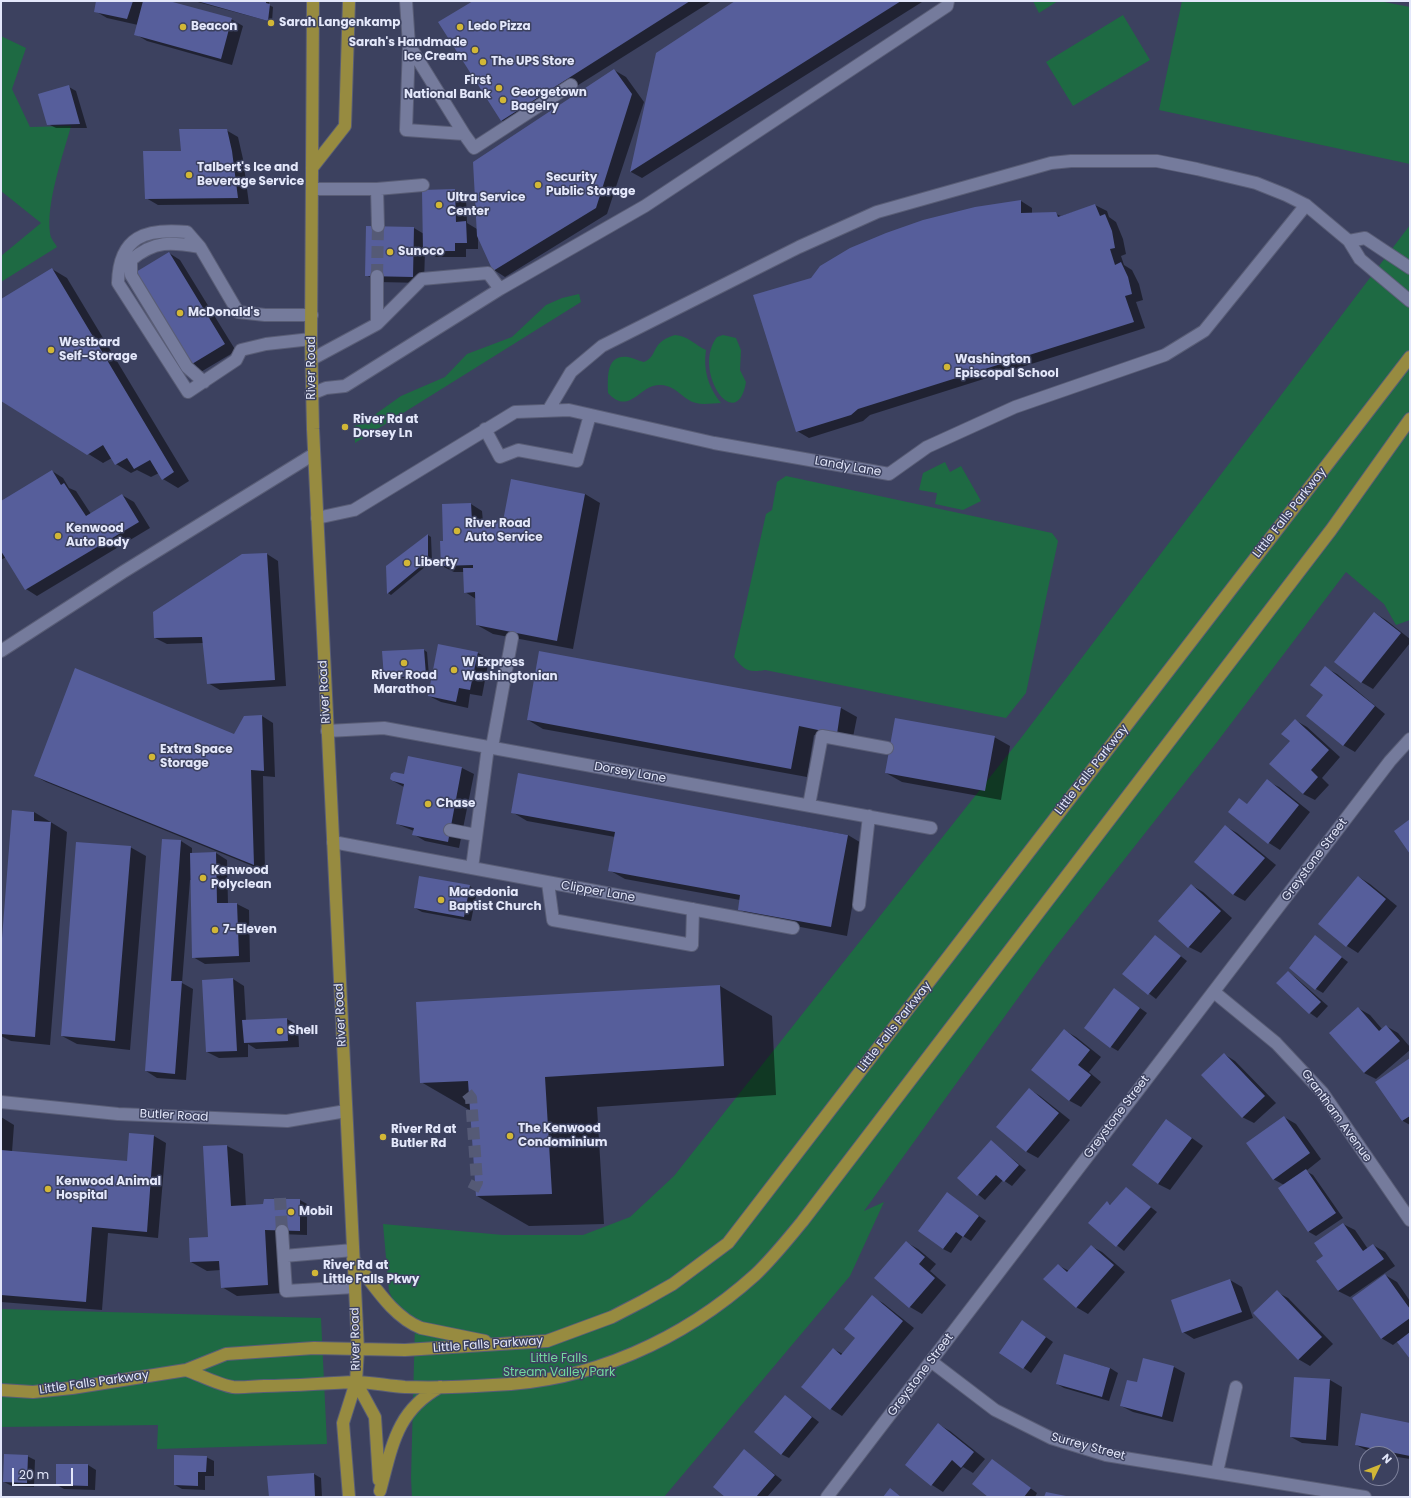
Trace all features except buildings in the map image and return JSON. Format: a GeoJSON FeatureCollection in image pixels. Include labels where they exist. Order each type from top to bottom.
{"type":"FeatureCollection","features":[{"type":"Feature","properties":{"kind":"main road","name":"River Road"},"geometry":{"type":"LineString","coordinates":[[313,1],[311,338],[314,454],[358,1349],[356,1382],[343,1423],[349,1497]]}},
{"type":"Feature","properties":{"kind":"main road"},"geometry":{"type":"LineString","coordinates":[[312,168],[345,126],[349,1]]}},
{"type":"Feature","properties":{"kind":"main road","name":"Little Falls Parkway"},"geometry":{"type":"LineString","coordinates":[[1,1390],[33,1392],[72,1388],[186,1370],[226,1354],[314,1348],[405,1350],[548,1341],[612,1317],[673,1284],[728,1243],[1410,357]]}},
{"type":"Feature","properties":{"kind":"main road","name":"Little Falls Parkway"},"geometry":{"type":"LineString","coordinates":[[186,1370],[232,1387],[315,1385],[356,1382],[405,1387],[441,1387],[525,1382],[586,1370],[615,1360],[671,1335],[695,1321],[729,1297],[756,1274],[780,1249],[812,1210],[1331,530],[1410,419]]}},
{"type":"Feature","properties":{"kind":"main road"},"geometry":{"type":"LineString","coordinates":[[353,1255],[398,1314],[412,1324],[421,1328],[500,1344]]}},
{"type":"Feature","properties":{"kind":"main road","name":"River Road"},"geometry":{"type":"LineString","coordinates":[[356,1382],[376,1416],[380,1494]]}},
{"type":"Feature","properties":{"kind":"main road"},"geometry":{"type":"LineString","coordinates":[[380,1494],[392,1444],[404,1419],[421,1400],[441,1387]]}},
{"type":"Feature","properties":{"kind":"street"},"geometry":{"type":"LineString","coordinates":[[406,1],[409,45],[406,130],[464,134]]}},
{"type":"Feature","properties":{"kind":"street"},"geometry":{"type":"LineString","coordinates":[[312,394],[326,388],[345,386],[500,289],[645,206],[946,6],[948,1]]}},
{"type":"Feature","properties":{"kind":"street"},"geometry":{"type":"LineString","coordinates":[[409,45],[474,148],[571,85]]}},
{"type":"Feature","properties":{"kind":"street"},"geometry":{"type":"LineString","coordinates":[[549,409],[571,372],[602,346],[799,247],[877,212],[1051,163],[1071,161],[1157,161],[1197,168],[1256,183],[1306,205],[1349,241],[1360,259],[1410,301]]}},
{"type":"Feature","properties":{"kind":"street"},"geometry":{"type":"LineString","coordinates":[[312,189],[377,189],[423,185]]}},
{"type":"Feature","properties":{"kind":"street"},"geometry":{"type":"LineString","coordinates":[[377,189],[378,226]]}},
{"type":"Feature","properties":{"kind":"street","name":"Landy Lane"},"geometry":{"type":"LineString","coordinates":[[317,518],[354,510],[515,412],[549,409],[569,410],[714,443],[889,474],[927,447],[1008,410],[1165,355],[1204,331],[1306,205]]}},
{"type":"Feature","properties":{"kind":"street"},"geometry":{"type":"LineString","coordinates":[[311,338],[266,344],[241,350],[236,360],[188,392],[118,283],[123,253],[136,238],[164,230],[187,232],[200,247],[238,312],[265,315],[312,314]]}},
{"type":"Feature","properties":{"kind":"street"},"geometry":{"type":"LineString","coordinates":[[1349,241],[1365,238],[1410,268]]}},
{"type":"Feature","properties":{"kind":"street"},"geometry":{"type":"LineString","coordinates":[[200,247],[174,242],[158,245],[141,252],[131,260],[131,275],[187,367],[204,382]]}},
{"type":"Feature","properties":{"kind":"street"},"geometry":{"type":"LineString","coordinates":[[312,359],[377,324],[422,279],[488,273],[500,289]]}},
{"type":"Feature","properties":{"kind":"street"},"geometry":{"type":"LineString","coordinates":[[377,276],[377,324]]}},
{"type":"Feature","properties":{"kind":"street"},"geometry":{"type":"LineString","coordinates":[[485,429],[500,457],[518,450],[577,461],[590,415]]}},
{"type":"Feature","properties":{"kind":"street"},"geometry":{"type":"LineString","coordinates":[[1,651],[123,572],[314,454]]}},
{"type":"Feature","properties":{"kind":"street"},"geometry":{"type":"LineString","coordinates":[[472,868],[490,747],[512,638]]}},
{"type":"Feature","properties":{"kind":"street","name":"Dorsey Lane"},"geometry":{"type":"LineString","coordinates":[[327,731],[384,728],[931,828]]}},
{"type":"Feature","properties":{"kind":"street"},"geometry":{"type":"LineString","coordinates":[[809,806],[822,736],[887,748]]}},
{"type":"Feature","properties":{"kind":"street","name":"Greystone Street"},"geometry":{"type":"LineString","coordinates":[[827,1497],[932,1362],[1153,1070],[1390,761],[1410,739]]}},
{"type":"Feature","properties":{"kind":"street"},"geometry":{"type":"LineString","coordinates":[[859,905],[869,816]]}},
{"type":"Feature","properties":{"kind":"street"},"geometry":{"type":"LineString","coordinates":[[450,830],[476,835]]}},
{"type":"Feature","properties":{"kind":"street","name":"Clipper Lane"},"geometry":{"type":"LineString","coordinates":[[333,842],[793,928]]}},
{"type":"Feature","properties":{"kind":"street"},"geometry":{"type":"LineString","coordinates":[[548,883],[553,920],[692,945],[693,909]]}},
{"type":"Feature","properties":{"kind":"street","name":"Grantham Avenue"},"geometry":{"type":"LineString","coordinates":[[1214,992],[1276,1043],[1322,1092],[1410,1220]]}},
{"type":"Feature","properties":{"kind":"street","name":"Butler Road"},"geometry":{"type":"LineString","coordinates":[[1,1102],[118,1114],[287,1121],[346,1111]]}},
{"type":"Feature","properties":{"kind":"street"},"geometry":{"type":"LineString","coordinates":[[282,1231],[286,1291],[355,1287]]}},
{"type":"Feature","properties":{"kind":"street"},"geometry":{"type":"LineString","coordinates":[[284,1256],[353,1255]]}},
{"type":"Feature","properties":{"kind":"street","name":"Surrey Street"},"geometry":{"type":"LineString","coordinates":[[932,1362],[995,1410],[1050,1438],[1106,1454],[1365,1497]]}},
{"type":"Feature","properties":{"kind":"street"},"geometry":{"type":"LineString","coordinates":[[1217,1472],[1236,1387]]}},
{"type":"Feature","properties":{"kind":"green space"},"geometry":{"type":"Polygon","coordinates":[[[1033,1],[1058,1],[1039,13],[1033,1]]]}},
{"type":"Feature","properties":{"kind":"green space"},"geometry":{"type":"Polygon","coordinates":[[[1182,1],[1379,1],[1410,7],[1410,164],[1159,110],[1182,1]]]}},
{"type":"Feature","properties":{"kind":"green space"},"geometry":{"type":"Polygon","coordinates":[[[1123,15],[1150,60],[1073,106],[1046,62],[1123,15]]]}},
{"type":"Feature","properties":{"kind":"green space"},"geometry":{"type":"Polygon","coordinates":[[[1,36],[26,48],[12,89],[30,127],[71,126],[56,179],[50,208],[50,235],[57,247],[1,282],[1,256],[41,223],[1,191],[1,36]]]}},
{"type":"Feature","properties":{"kind":"green space","name":"Little Falls Stream Valley Park"},"geometry":{"type":"Polygon","coordinates":[[[1410,225],[1410,620],[1396,625],[1384,604],[1346,572],[1217,742],[1052,951],[864,1211],[884,1202],[850,1276],[664,1497],[412,1497],[411,1478],[415,1323],[393,1300],[389,1291],[383,1224],[503,1235],[583,1235],[630,1217],[674,1176],[1021,738],[1410,225]]]}},
{"type":"Feature","properties":{"kind":"green space"},"geometry":{"type":"Polygon","coordinates":[[[579,294],[581,302],[355,443],[354,426],[363,423],[401,396],[445,377],[467,354],[512,337],[546,305],[562,298],[579,294]]]}},
{"type":"Feature","properties":{"kind":"green space"},"geometry":{"type":"Polygon","coordinates":[[[675,335],[688,339],[706,350],[706,371],[713,391],[721,403],[696,403],[687,399],[676,390],[661,385],[647,389],[635,397],[623,402],[608,393],[609,369],[615,359],[628,357],[644,362],[651,357],[660,343],[666,338],[675,335]]]}},
{"type":"Feature","properties":{"kind":"green space"},"geometry":{"type":"Polygon","coordinates":[[[723,335],[736,338],[741,350],[740,370],[746,382],[741,397],[734,403],[726,400],[718,392],[712,380],[709,366],[710,351],[717,337],[723,335]]]}},
{"type":"Feature","properties":{"kind":"green space"},"geometry":{"type":"Polygon","coordinates":[[[945,462],[950,472],[961,466],[981,501],[963,510],[935,504],[937,493],[919,490],[923,473],[945,462]]]}},
{"type":"Feature","properties":{"kind":"green space"},"geometry":{"type":"Polygon","coordinates":[[[786,476],[1052,533],[1058,541],[1026,693],[1006,718],[765,670],[750,671],[741,665],[734,657],[766,514],[772,510],[777,482],[786,476]]]}},
{"type":"Feature","properties":{"kind":"green space"},"geometry":{"type":"Polygon","coordinates":[[[1,1309],[321,1318],[327,1444],[157,1449],[158,1425],[1,1427],[1,1309]]]}},
{"type":"Feature","properties":{"kind":"tunnel"},"geometry":{"type":"LineString","coordinates":[[377,276],[378,226]]}},
{"type":"Feature","properties":{"kind":"tunnel"},"geometry":{"type":"LineString","coordinates":[[467,1093],[471,1098],[477,1182],[473,1190]]}},
{"type":"Feature","properties":{"kind":"tunnel"},"geometry":{"type":"LineString","coordinates":[[280,1198],[282,1231]]}},
{"type":"Feature","properties":{"kind":"place","name":"Sarah Langenkamp"},"geometry":{"type":"Point","coordinates":[271,23]}},
{"type":"Feature","properties":{"kind":"place","name":"Beacon"},"geometry":{"type":"Point","coordinates":[183,27]}},
{"type":"Feature","properties":{"kind":"place","name":"Ledo Pizza"},"geometry":{"type":"Point","coordinates":[460,27]}},
{"type":"Feature","properties":{"kind":"place","name":"Sarah's Handmade Ice Cream"},"geometry":{"type":"Point","coordinates":[475,50]}},
{"type":"Feature","properties":{"kind":"place","name":"The UPS Store"},"geometry":{"type":"Point","coordinates":[483,62]}},
{"type":"Feature","properties":{"kind":"place","name":"First National Bank"},"geometry":{"type":"Point","coordinates":[499,88]}},
{"type":"Feature","properties":{"kind":"place","name":"Georgetown Bagelry"},"geometry":{"type":"Point","coordinates":[503,100]}},
{"type":"Feature","properties":{"kind":"place","name":"Talbert's Ice and Beverage Service"},"geometry":{"type":"Point","coordinates":[189,175]}},
{"type":"Feature","properties":{"kind":"place","name":"Security Public Storage"},"geometry":{"type":"Point","coordinates":[538,185]}},
{"type":"Feature","properties":{"kind":"place","name":"Ultra Service Center"},"geometry":{"type":"Point","coordinates":[439,205]}},
{"type":"Feature","properties":{"kind":"place","name":"Sunoco"},"geometry":{"type":"Point","coordinates":[390,252]}},
{"type":"Feature","properties":{"kind":"place","name":"McDonald's"},"geometry":{"type":"Point","coordinates":[180,313]}},
{"type":"Feature","properties":{"kind":"place","name":"Westbard Self-Storage"},"geometry":{"type":"Point","coordinates":[51,350]}},
{"type":"Feature","properties":{"kind":"place","name":"Washington Episcopal School"},"geometry":{"type":"Point","coordinates":[947,367]}},
{"type":"Feature","properties":{"kind":"place","name":"River Rd at Dorsey Ln"},"geometry":{"type":"Point","coordinates":[345,427]}},
{"type":"Feature","properties":{"kind":"place","name":"River Road Auto Service"},"geometry":{"type":"Point","coordinates":[457,531]}},
{"type":"Feature","properties":{"kind":"place","name":"Kenwood Auto Body"},"geometry":{"type":"Point","coordinates":[58,536]}},
{"type":"Feature","properties":{"kind":"place","name":"Liberty"},"geometry":{"type":"Point","coordinates":[407,563]}},
{"type":"Feature","properties":{"kind":"place","name":"River Road Marathon"},"geometry":{"type":"Point","coordinates":[404,663]}},
{"type":"Feature","properties":{"kind":"place","name":"W Express Washingtonian"},"geometry":{"type":"Point","coordinates":[454,670]}},
{"type":"Feature","properties":{"kind":"place","name":"Extra Space Storage"},"geometry":{"type":"Point","coordinates":[152,757]}},
{"type":"Feature","properties":{"kind":"place","name":"Chase"},"geometry":{"type":"Point","coordinates":[428,804]}},
{"type":"Feature","properties":{"kind":"place","name":"Kenwood Polyclean"},"geometry":{"type":"Point","coordinates":[203,878]}},
{"type":"Feature","properties":{"kind":"place","name":"Macedonia Baptist Church"},"geometry":{"type":"Point","coordinates":[441,900]}},
{"type":"Feature","properties":{"kind":"place","name":"7-Eleven"},"geometry":{"type":"Point","coordinates":[215,930]}},
{"type":"Feature","properties":{"kind":"place","name":"Shell"},"geometry":{"type":"Point","coordinates":[280,1031]}},
{"type":"Feature","properties":{"kind":"place","name":"The Kenwood Condominium"},"geometry":{"type":"Point","coordinates":[510,1136]}},
{"type":"Feature","properties":{"kind":"place","name":"River Rd at Butler Rd"},"geometry":{"type":"Point","coordinates":[383,1137]}},
{"type":"Feature","properties":{"kind":"place","name":"Kenwood Animal Hospital"},"geometry":{"type":"Point","coordinates":[48,1189]}},
{"type":"Feature","properties":{"kind":"place","name":"Mobil"},"geometry":{"type":"Point","coordinates":[291,1212]}},
{"type":"Feature","properties":{"kind":"place","name":"River Rd at Little Falls Pkwy"},"geometry":{"type":"Point","coordinates":[315,1273]}}]}
